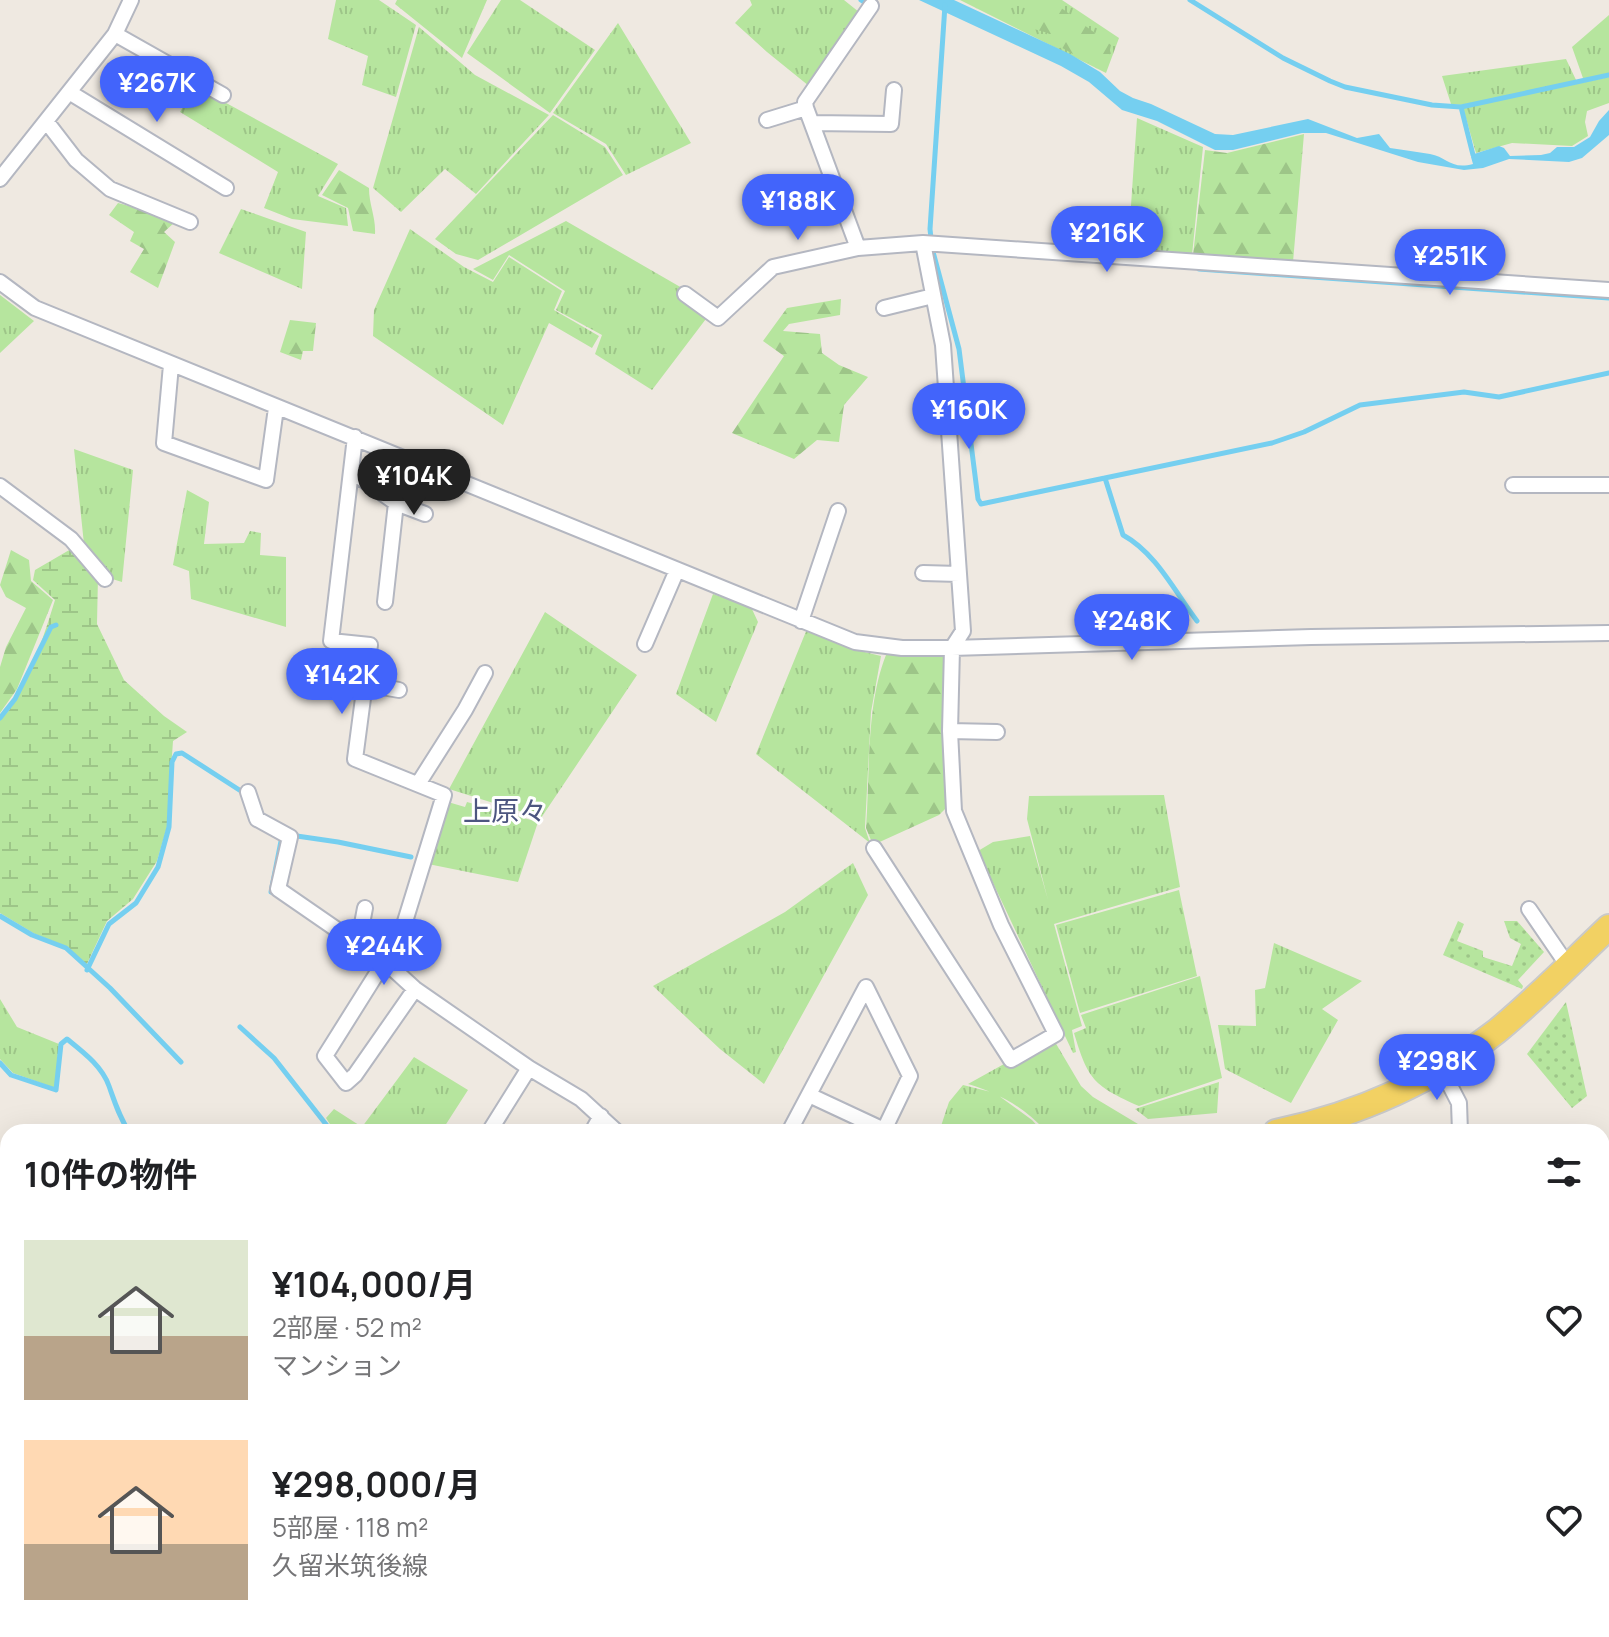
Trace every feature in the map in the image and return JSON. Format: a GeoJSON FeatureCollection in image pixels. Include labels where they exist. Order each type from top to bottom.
{"type":"FeatureCollection","features":[{"type":"Feature","properties":{"kind":"main road"},"geometry":{"type":"LineString","coordinates":[[1314,1124],[1409,1087],[1497,1031],[1609,927]]}},
{"type":"Feature","properties":{"kind":"street"},"geometry":{"type":"LineString","coordinates":[[0,179],[115,34],[131,0]]}},
{"type":"Feature","properties":{"kind":"street"},"geometry":{"type":"LineString","coordinates":[[858,248],[805,102],[871,6]]}},
{"type":"Feature","properties":{"kind":"street"},"geometry":{"type":"LineString","coordinates":[[115,34],[223,95]]}},
{"type":"Feature","properties":{"kind":"street"},"geometry":{"type":"LineString","coordinates":[[812,123],[891,124],[894,90]]}},
{"type":"Feature","properties":{"kind":"street"},"geometry":{"type":"LineString","coordinates":[[69,92],[226,188]]}},
{"type":"Feature","properties":{"kind":"street"},"geometry":{"type":"LineString","coordinates":[[767,120],[806,108]]}},
{"type":"Feature","properties":{"kind":"street"},"geometry":{"type":"LineString","coordinates":[[46,121],[76,160],[110,189],[190,222]]}},
{"type":"Feature","properties":{"kind":"street"},"geometry":{"type":"LineString","coordinates":[[787,210],[838,193]]}},
{"type":"Feature","properties":{"kind":"street"},"geometry":{"type":"LineString","coordinates":[[874,848],[1011,1060],[1056,1034],[1001,925],[954,811],[950,731],[952,648],[963,631],[943,345],[923,243]]}},
{"type":"Feature","properties":{"kind":"street"},"geometry":{"type":"LineString","coordinates":[[685,294],[718,318],[773,267],[858,248],[923,243],[1609,290]]}},
{"type":"Feature","properties":{"kind":"street"},"geometry":{"type":"LineString","coordinates":[[0,282],[35,308],[855,642],[902,648],[952,648],[1311,637],[1609,633]]}},
{"type":"Feature","properties":{"kind":"street"},"geometry":{"type":"LineString","coordinates":[[884,308],[933,296]]}},
{"type":"Feature","properties":{"kind":"street"},"geometry":{"type":"LineString","coordinates":[[171,365],[164,443],[266,480],[276,408]]}},
{"type":"Feature","properties":{"kind":"street"},"geometry":{"type":"LineString","coordinates":[[355,437],[331,641],[370,645],[355,759],[444,795],[388,965],[325,1056],[346,1083],[415,989]]}},
{"type":"Feature","properties":{"kind":"street"},"geometry":{"type":"LineString","coordinates":[[351,471],[396,503],[425,514]]}},
{"type":"Feature","properties":{"kind":"street"},"geometry":{"type":"LineString","coordinates":[[1513,485],[1609,485]]}},
{"type":"Feature","properties":{"kind":"street"},"geometry":{"type":"LineString","coordinates":[[0,486],[71,539],[105,579]]}},
{"type":"Feature","properties":{"kind":"street"},"geometry":{"type":"LineString","coordinates":[[385,602],[396,503]]}},
{"type":"Feature","properties":{"kind":"street"},"geometry":{"type":"LineString","coordinates":[[801,621],[838,511]]}},
{"type":"Feature","properties":{"kind":"street"},"geometry":{"type":"LineString","coordinates":[[645,644],[677,570]]}},
{"type":"Feature","properties":{"kind":"street"},"geometry":{"type":"LineString","coordinates":[[923,573],[959,574]]}},
{"type":"Feature","properties":{"kind":"street"},"geometry":{"type":"LineString","coordinates":[[418,784],[485,673]]}},
{"type":"Feature","properties":{"kind":"street"},"geometry":{"type":"LineString","coordinates":[[365,684],[399,690]]}},
{"type":"Feature","properties":{"kind":"street"},"geometry":{"type":"LineString","coordinates":[[950,731],[997,732]]}},
{"type":"Feature","properties":{"kind":"street"},"geometry":{"type":"LineString","coordinates":[[248,792],[257,819],[290,837],[278,889],[529,1068],[574,1094],[609,1124]]}},
{"type":"Feature","properties":{"kind":"street"},"geometry":{"type":"LineString","coordinates":[[358,945],[365,908]]}},
{"type":"Feature","properties":{"kind":"street"},"geometry":{"type":"LineString","coordinates":[[1529,909],[1568,966]]}},
{"type":"Feature","properties":{"kind":"street"},"geometry":{"type":"LineString","coordinates":[[793,1124],[866,987],[910,1076],[887,1124]]}},
{"type":"Feature","properties":{"kind":"street"},"geometry":{"type":"LineString","coordinates":[[494,1124],[529,1068]]}},
{"type":"Feature","properties":{"kind":"street"},"geometry":{"type":"LineString","coordinates":[[1441,1068],[1459,1103],[1460,1124]]}},
{"type":"Feature","properties":{"kind":"street"},"geometry":{"type":"LineString","coordinates":[[809,1095],[871,1124]]}},
{"type":"Feature","properties":{"kind":"street"},"geometry":{"type":"LineString","coordinates":[[596,1124],[601,1116]]}},
{"type":"Feature","properties":{"kind":"green space"},"geometry":{"type":"Polygon","coordinates":[[[336,0],[379,0],[416,25],[396,97],[362,85],[368,56],[328,39],[336,0]]]}},
{"type":"Feature","properties":{"kind":"green space"},"geometry":{"type":"Polygon","coordinates":[[[397,0],[487,0],[462,58],[395,4],[397,0]]]}},
{"type":"Feature","properties":{"kind":"green space"},"geometry":{"type":"Polygon","coordinates":[[[501,0],[520,0],[595,50],[550,113],[467,53],[501,0]]]}},
{"type":"Feature","properties":{"kind":"green space"},"geometry":{"type":"Polygon","coordinates":[[[750,0],[844,0],[859,12],[809,86],[735,23],[752,5],[750,0]]]}},
{"type":"Feature","properties":{"kind":"green space"},"geometry":{"type":"Polygon","coordinates":[[[960,0],[1062,0],[1119,38],[1106,73],[960,0]]]}},
{"type":"Feature","properties":{"kind":"green space"},"geometry":{"type":"Polygon","coordinates":[[[1040,0],[1056,4],[1111,45],[1105,72],[1057,45],[1048,33],[1034,29],[1032,23],[1040,0]]]}},
{"type":"Feature","properties":{"kind":"green space"},"geometry":{"type":"Polygon","coordinates":[[[1609,15],[1609,74],[1584,81],[1572,47],[1609,15]]]}},
{"type":"Feature","properties":{"kind":"green space"},"geometry":{"type":"Polygon","coordinates":[[[618,23],[691,143],[626,175],[606,144],[553,113],[618,23]]]}},
{"type":"Feature","properties":{"kind":"green space"},"geometry":{"type":"Polygon","coordinates":[[[419,27],[475,75],[549,115],[476,194],[445,169],[401,212],[373,188],[419,27]]]}},
{"type":"Feature","properties":{"kind":"green space"},"geometry":{"type":"Polygon","coordinates":[[[1566,59],[1577,82],[1461,105],[1451,104],[1442,76],[1566,59]]]}},
{"type":"Feature","properties":{"kind":"green space"},"geometry":{"type":"Polygon","coordinates":[[[1609,77],[1609,103],[1587,111],[1585,122],[1588,136],[1572,146],[1512,143],[1476,153],[1463,108],[1609,77]]]}},
{"type":"Feature","properties":{"kind":"green space"},"geometry":{"type":"Polygon","coordinates":[[[195,86],[338,164],[318,196],[346,208],[348,226],[292,219],[264,208],[278,172],[180,112],[195,86]]]}},
{"type":"Feature","properties":{"kind":"green space"},"geometry":{"type":"Polygon","coordinates":[[[553,115],[605,147],[623,175],[478,260],[456,254],[435,239],[553,115]]]}},
{"type":"Feature","properties":{"kind":"green space"},"geometry":{"type":"Polygon","coordinates":[[[1137,118],[1203,147],[1192,255],[1128,249],[1137,118]]]}},
{"type":"Feature","properties":{"kind":"green space"},"geometry":{"type":"Polygon","coordinates":[[[1304,134],[1293,262],[1193,255],[1205,150],[1227,153],[1304,134]]]}},
{"type":"Feature","properties":{"kind":"green space"},"geometry":{"type":"Polygon","coordinates":[[[339,170],[369,188],[375,234],[353,231],[348,208],[322,195],[339,170]]]}},
{"type":"Feature","properties":{"kind":"green space"},"geometry":{"type":"Polygon","coordinates":[[[118,203],[170,217],[175,222],[164,232],[175,242],[158,288],[130,272],[144,249],[130,241],[134,232],[109,215],[118,203]]]}},
{"type":"Feature","properties":{"kind":"green space"},"geometry":{"type":"Polygon","coordinates":[[[241,209],[306,232],[302,289],[219,253],[241,209]]]}},
{"type":"Feature","properties":{"kind":"green space"},"geometry":{"type":"Polygon","coordinates":[[[566,221],[715,307],[652,390],[595,354],[602,335],[556,310],[565,291],[509,255],[493,280],[473,269],[566,221]]]}},
{"type":"Feature","properties":{"kind":"green space"},"geometry":{"type":"Polygon","coordinates":[[[410,229],[464,267],[493,282],[509,257],[562,291],[554,310],[599,336],[592,348],[549,323],[503,425],[373,336],[374,310],[410,229]]]}},
{"type":"Feature","properties":{"kind":"green space"},"geometry":{"type":"Polygon","coordinates":[[[0,295],[34,321],[0,353],[0,295]]]}},
{"type":"Feature","properties":{"kind":"green space"},"geometry":{"type":"Polygon","coordinates":[[[841,299],[840,315],[789,324],[783,331],[820,334],[822,353],[839,365],[868,377],[844,405],[839,442],[817,440],[794,459],[732,433],[784,356],[763,341],[787,308],[841,299]]]}},
{"type":"Feature","properties":{"kind":"green space"},"geometry":{"type":"Polygon","coordinates":[[[290,320],[316,323],[313,351],[303,351],[301,360],[280,352],[290,320]]]}},
{"type":"Feature","properties":{"kind":"green space"},"geometry":{"type":"Polygon","coordinates":[[[74,449],[133,470],[122,582],[109,578],[84,544],[74,449]]]}},
{"type":"Feature","properties":{"kind":"green space"},"geometry":{"type":"Polygon","coordinates":[[[187,490],[209,502],[204,544],[244,543],[250,531],[261,533],[260,555],[286,557],[286,627],[191,599],[189,571],[173,565],[187,490]]]}},
{"type":"Feature","properties":{"kind":"green space"},"geometry":{"type":"Polygon","coordinates":[[[71,549],[98,576],[97,624],[124,680],[187,732],[173,741],[167,827],[157,861],[133,899],[107,921],[86,966],[68,947],[35,934],[0,913],[0,720],[26,681],[55,600],[33,580],[35,570],[71,549]]]}},
{"type":"Feature","properties":{"kind":"green space"},"geometry":{"type":"Polygon","coordinates":[[[11,550],[29,560],[31,581],[53,600],[17,689],[0,713],[0,667],[6,647],[26,608],[6,597],[0,585],[11,550]]]}},
{"type":"Feature","properties":{"kind":"green space"},"geometry":{"type":"Polygon","coordinates":[[[713,594],[751,607],[758,622],[716,722],[676,694],[713,594]]]}},
{"type":"Feature","properties":{"kind":"green space"},"geometry":{"type":"Polygon","coordinates":[[[545,612],[637,675],[541,818],[449,789],[545,612]]]}},
{"type":"Feature","properties":{"kind":"green space"},"geometry":{"type":"Polygon","coordinates":[[[807,629],[848,648],[881,656],[871,712],[865,828],[870,843],[756,754],[807,629]]]}},
{"type":"Feature","properties":{"kind":"green space"},"geometry":{"type":"Polygon","coordinates":[[[886,655],[946,655],[943,748],[948,806],[939,815],[873,845],[866,828],[870,740],[875,696],[886,655]]]}},
{"type":"Feature","properties":{"kind":"green space"},"geometry":{"type":"Polygon","coordinates":[[[1164,795],[1180,887],[1054,924],[1082,1026],[1072,1030],[1076,1052],[1073,1053],[978,851],[993,842],[1030,836],[1048,900],[1027,819],[1029,796],[1164,795]]]}},
{"type":"Feature","properties":{"kind":"green space"},"geometry":{"type":"Polygon","coordinates":[[[448,802],[465,807],[467,802],[538,822],[518,882],[428,864],[448,802]]]}},
{"type":"Feature","properties":{"kind":"green space"},"geometry":{"type":"Polygon","coordinates":[[[853,863],[868,895],[764,1084],[720,1049],[653,986],[785,912],[853,863]]]}},
{"type":"Feature","properties":{"kind":"green space"},"geometry":{"type":"Polygon","coordinates":[[[1179,890],[1197,976],[1080,1013],[1056,925],[1179,890]]]}},
{"type":"Feature","properties":{"kind":"green space"},"geometry":{"type":"Polygon","coordinates":[[[1458,921],[1464,924],[1457,941],[1483,951],[1483,957],[1512,966],[1521,944],[1510,938],[1504,921],[1517,921],[1544,952],[1518,980],[1522,989],[1443,955],[1458,921]]]}},
{"type":"Feature","properties":{"kind":"green space"},"geometry":{"type":"Polygon","coordinates":[[[1274,943],[1362,981],[1322,1009],[1338,1020],[1291,1103],[1225,1069],[1218,1025],[1256,1026],[1255,990],[1265,988],[1274,943]]]}},
{"type":"Feature","properties":{"kind":"green space"},"geometry":{"type":"Polygon","coordinates":[[[1200,976],[1222,1078],[1139,1106],[1102,1087],[1089,1071],[1074,1033],[1086,1028],[1081,1015],[1200,976]]]}},
{"type":"Feature","properties":{"kind":"green space"},"geometry":{"type":"Polygon","coordinates":[[[0,999],[17,1027],[59,1044],[55,1088],[13,1073],[0,1059],[0,999]]]}},
{"type":"Feature","properties":{"kind":"green space"},"geometry":{"type":"Polygon","coordinates":[[[1566,1002],[1587,1096],[1572,1108],[1527,1054],[1566,1002]]]}},
{"type":"Feature","properties":{"kind":"green space"},"geometry":{"type":"Polygon","coordinates":[[[1055,1042],[1081,1086],[1093,1097],[1138,1124],[1039,1124],[1011,1102],[968,1084],[1004,1064],[1015,1065],[1055,1042]]]}},
{"type":"Feature","properties":{"kind":"green space"},"geometry":{"type":"Polygon","coordinates":[[[414,1057],[468,1090],[446,1124],[364,1124],[414,1057]]]}},
{"type":"Feature","properties":{"kind":"green space"},"geometry":{"type":"Polygon","coordinates":[[[1219,1082],[1217,1113],[1148,1119],[1135,1109],[1219,1082]]]}},
{"type":"Feature","properties":{"kind":"green space"},"geometry":{"type":"Polygon","coordinates":[[[963,1085],[995,1093],[1036,1124],[942,1124],[949,1102],[963,1085]]]}},
{"type":"Feature","properties":{"kind":"green space"},"geometry":{"type":"Polygon","coordinates":[[[334,1109],[357,1124],[330,1124],[326,1118],[334,1109]]]}},
{"type":"Feature","properties":{"kind":"water"},"geometry":{"type":"Polygon","coordinates":[[[919,0],[954,0],[1070,54],[1100,72],[1120,91],[1133,98],[1215,134],[1233,135],[1308,119],[1357,138],[1379,134],[1390,148],[1430,154],[1454,164],[1466,165],[1473,164],[1471,157],[1474,154],[1499,146],[1510,156],[1541,155],[1557,147],[1574,147],[1590,137],[1609,110],[1609,135],[1582,158],[1569,162],[1509,159],[1483,168],[1464,170],[1418,162],[1326,133],[1302,133],[1233,150],[1215,150],[1157,121],[1122,110],[1089,82],[1061,66],[919,0]]]}},
{"type":"Feature","properties":{"kind":"waterway"},"geometry":{"type":"LineString","coordinates":[[1190,0],[1283,58],[1330,81],[1345,87],[1432,105],[1461,107],[1609,75]]}},
{"type":"Feature","properties":{"kind":"waterway"},"geometry":{"type":"LineString","coordinates":[[945,5],[930,229],[932,248],[959,349],[981,504],[1272,443],[1304,432],[1360,405],[1464,392],[1499,397],[1609,373]]}},
{"type":"Feature","properties":{"kind":"waterway"},"geometry":{"type":"LineString","coordinates":[[1461,107],[1473,155]]}},
{"type":"Feature","properties":{"kind":"waterway"},"geometry":{"type":"LineString","coordinates":[[1199,269],[1609,298]]}},
{"type":"Feature","properties":{"kind":"waterway"},"geometry":{"type":"LineString","coordinates":[[1105,478],[1123,535],[1155,562],[1197,621]]}},
{"type":"Feature","properties":{"kind":"waterway"},"geometry":{"type":"LineString","coordinates":[[0,718],[15,699],[51,627],[56,625]]}},
{"type":"Feature","properties":{"kind":"waterway"},"geometry":{"type":"LineString","coordinates":[[87,970],[109,924],[136,903],[158,867],[169,827],[172,762],[176,754],[182,753],[244,793]]}},
{"type":"Feature","properties":{"kind":"waterway"},"geometry":{"type":"LineString","coordinates":[[271,892],[280,835]]}},
{"type":"Feature","properties":{"kind":"waterway"},"geometry":{"type":"LineString","coordinates":[[290,835],[411,857]]}},
{"type":"Feature","properties":{"kind":"waterway"},"geometry":{"type":"LineString","coordinates":[[0,916],[32,935],[66,948],[110,988],[181,1062]]}},
{"type":"Feature","properties":{"kind":"waterway"},"geometry":{"type":"LineString","coordinates":[[240,1027],[274,1058],[326,1124]]}},
{"type":"Feature","properties":{"kind":"waterway"},"geometry":{"type":"LineString","coordinates":[[0,1063],[11,1075],[56,1090],[61,1044],[67,1039],[102,1072],[125,1124]]}},
{"type":"Feature","properties":{"kind":"district","name":"上原々"},"geometry":{"type":"Point","coordinates":[505,811]}}]}
